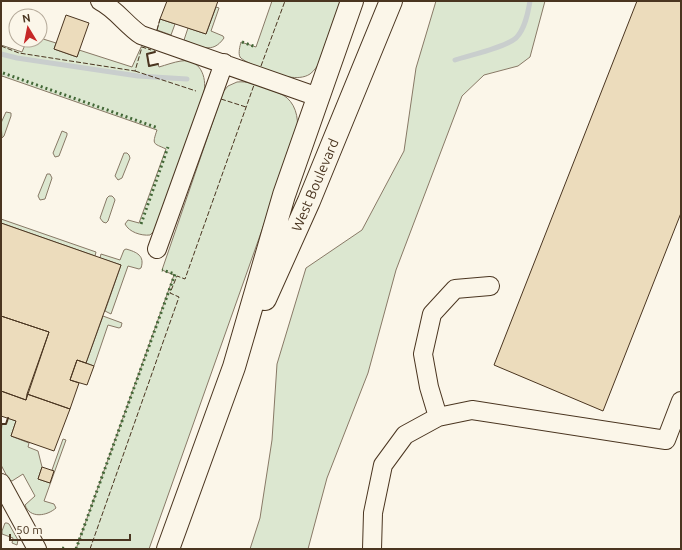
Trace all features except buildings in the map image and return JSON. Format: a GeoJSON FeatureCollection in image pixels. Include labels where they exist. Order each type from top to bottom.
{"type":"FeatureCollection","features":[{"type":"Feature","properties":{"kind":"main road","name":"West Boulevard"},"geometry":{"type":"LineString","coordinates":[[168,549],[234,368],[284,195],[352,1]]}},
{"type":"Feature","properties":{"kind":"main road","name":"West Boulevard"},"geometry":{"type":"LineString","coordinates":[[234,368],[309,201],[391,1]]}},
{"type":"Feature","properties":{"kind":"lane"},"geometry":{"type":"LineString","coordinates":[[100,1],[109,5],[141,35],[318,97]]}},
{"type":"Feature","properties":{"kind":"lane"},"geometry":{"type":"LineString","coordinates":[[157,249],[224,63]]}},
{"type":"Feature","properties":{"kind":"lane"},"geometry":{"type":"LineString","coordinates":[[438,417],[429,386],[423,354],[432,314],[456,289],[490,286]]}},
{"type":"Feature","properties":{"kind":"lane"},"geometry":{"type":"LineString","coordinates":[[372,549],[373,513],[383,465],[405,435],[438,417],[472,410],[666,440],[681,402]]}},
{"type":"Feature","properties":{"kind":"lane"},"geometry":{"type":"LineString","coordinates":[[1,483],[37,549]]}},
{"type":"Feature","properties":{"kind":"green space"},"geometry":{"type":"Polygon","coordinates":[[[272,1],[343,1],[326,51],[316,68],[310,74],[297,78],[285,76],[255,66],[240,57],[239,52],[241,42],[256,47],[272,1]]]}},
{"type":"Feature","properties":{"kind":"green space"},"geometry":{"type":"Polygon","coordinates":[[[436,1],[545,1],[530,57],[518,66],[484,75],[462,96],[396,270],[368,373],[327,478],[308,549],[250,549],[260,518],[272,440],[277,364],[306,268],[362,230],[404,151],[416,68],[436,1]]]}},
{"type":"Feature","properties":{"kind":"green space"},"geometry":{"type":"Polygon","coordinates":[[[216,7],[219,8],[211,31],[223,36],[224,38],[215,46],[210,48],[184,40],[188,28],[206,34],[216,7]]]}},
{"type":"Feature","properties":{"kind":"green space"},"geometry":{"type":"Polygon","coordinates":[[[160,19],[175,24],[171,35],[157,30],[160,19]]]}},
{"type":"Feature","properties":{"kind":"green space"},"geometry":{"type":"Polygon","coordinates":[[[48,40],[56,43],[54,49],[77,57],[79,50],[132,67],[142,45],[149,48],[150,46],[153,47],[155,52],[147,54],[149,66],[158,64],[159,67],[178,61],[188,61],[193,62],[201,70],[205,86],[204,92],[156,229],[150,235],[136,233],[129,229],[125,224],[128,220],[139,223],[166,149],[158,146],[154,141],[157,130],[2,76],[1,79],[1,45],[22,52],[24,48],[48,48],[48,40]]]}},
{"type":"Feature","properties":{"kind":"green space"},"geometry":{"type":"Polygon","coordinates":[[[237,82],[254,84],[287,98],[291,102],[297,115],[297,131],[149,549],[76,549],[174,275],[162,270],[223,92],[228,86],[237,82]]]}},
{"type":"Feature","properties":{"kind":"green space"},"geometry":{"type":"Polygon","coordinates":[[[6,112],[11,113],[11,116],[2,138],[1,123],[6,112]]]}},
{"type":"Feature","properties":{"kind":"green space"},"geometry":{"type":"Polygon","coordinates":[[[62,131],[67,133],[67,135],[59,156],[55,157],[53,153],[62,131]]]}},
{"type":"Feature","properties":{"kind":"green space"},"geometry":{"type":"Polygon","coordinates":[[[124,153],[127,153],[130,158],[122,178],[118,180],[115,176],[124,153]]]}},
{"type":"Feature","properties":{"kind":"green space"},"geometry":{"type":"Polygon","coordinates":[[[47,174],[50,174],[52,178],[45,199],[40,200],[38,196],[47,174]]]}},
{"type":"Feature","properties":{"kind":"green space"},"geometry":{"type":"Polygon","coordinates":[[[109,196],[112,196],[115,200],[106,223],[100,218],[109,196]]]}},
{"type":"Feature","properties":{"kind":"green space"},"geometry":{"type":"Polygon","coordinates":[[[1,219],[96,252],[95,256],[1,223],[1,219]]]}},
{"type":"Feature","properties":{"kind":"green space"},"geometry":{"type":"Polygon","coordinates":[[[126,249],[137,253],[142,260],[142,264],[141,268],[139,269],[128,266],[111,314],[105,311],[121,265],[100,258],[101,254],[120,260],[124,250],[126,249]]]}},
{"type":"Feature","properties":{"kind":"green space"},"geometry":{"type":"Polygon","coordinates":[[[103,316],[122,323],[121,327],[119,328],[108,325],[94,366],[86,363],[103,316]]]}},
{"type":"Feature","properties":{"kind":"green space"},"geometry":{"type":"Polygon","coordinates":[[[8,418],[16,421],[11,436],[29,443],[28,447],[38,451],[42,467],[38,479],[50,483],[54,471],[52,470],[63,439],[66,440],[44,501],[54,504],[56,508],[48,513],[39,515],[27,509],[25,505],[35,496],[23,474],[12,481],[9,480],[1,465],[2,424],[6,424],[8,418]]]}},
{"type":"Feature","properties":{"kind":"green space"},"geometry":{"type":"Polygon","coordinates":[[[5,523],[9,524],[18,540],[17,545],[12,543],[13,538],[2,534],[5,523]]]}},
{"type":"Feature","properties":{"kind":"waterway"},"geometry":{"type":"LineString","coordinates":[[455,60],[511,42],[516,38],[524,26],[530,1]]}},
{"type":"Feature","properties":{"kind":"waterway"},"geometry":{"type":"LineString","coordinates":[[1,54],[17,58],[138,76],[187,79]]}},
{"type":"Feature","properties":{"kind":"hedge"},"geometry":{"type":"LineString","coordinates":[[242,42],[256,47]]}},
{"type":"Feature","properties":{"kind":"hedge"},"geometry":{"type":"LineString","coordinates":[[3,73],[158,128]]}},
{"type":"Feature","properties":{"kind":"hedge"},"geometry":{"type":"LineString","coordinates":[[141,224],[168,147]]}},
{"type":"Feature","properties":{"kind":"hedge"},"geometry":{"type":"LineString","coordinates":[[76,549],[175,274],[162,270]]}},
{"type":"Feature","properties":{"kind":"hedge"},"geometry":{"type":"LineString","coordinates":[[62,548],[66,549]]}},
{"type":"Feature","properties":{"kind":"fence"},"geometry":{"type":"LineString","coordinates":[[261,66],[285,1]]}},
{"type":"Feature","properties":{"kind":"fence"},"geometry":{"type":"LineString","coordinates":[[157,30],[160,19]]}},
{"type":"Feature","properties":{"kind":"fence"},"geometry":{"type":"LineString","coordinates":[[1,46],[19,53],[135,71],[142,47],[151,50]]}},
{"type":"Feature","properties":{"kind":"fence"},"geometry":{"type":"LineString","coordinates":[[135,71],[196,91]]}},
{"type":"Feature","properties":{"kind":"fence"},"geometry":{"type":"LineString","coordinates":[[90,549],[179,297],[170,293],[177,276],[185,279],[254,85]]}},
{"type":"Feature","properties":{"kind":"fence"},"geometry":{"type":"LineString","coordinates":[[221,99],[246,107]]}},
{"type":"Feature","properties":{"kind":"wall"},"geometry":{"type":"LineString","coordinates":[[155,52],[147,54],[149,66],[158,64]]}},
{"type":"Feature","properties":{"kind":"wall"},"geometry":{"type":"LineString","coordinates":[[1,424],[6,424],[8,418]]}}]}
